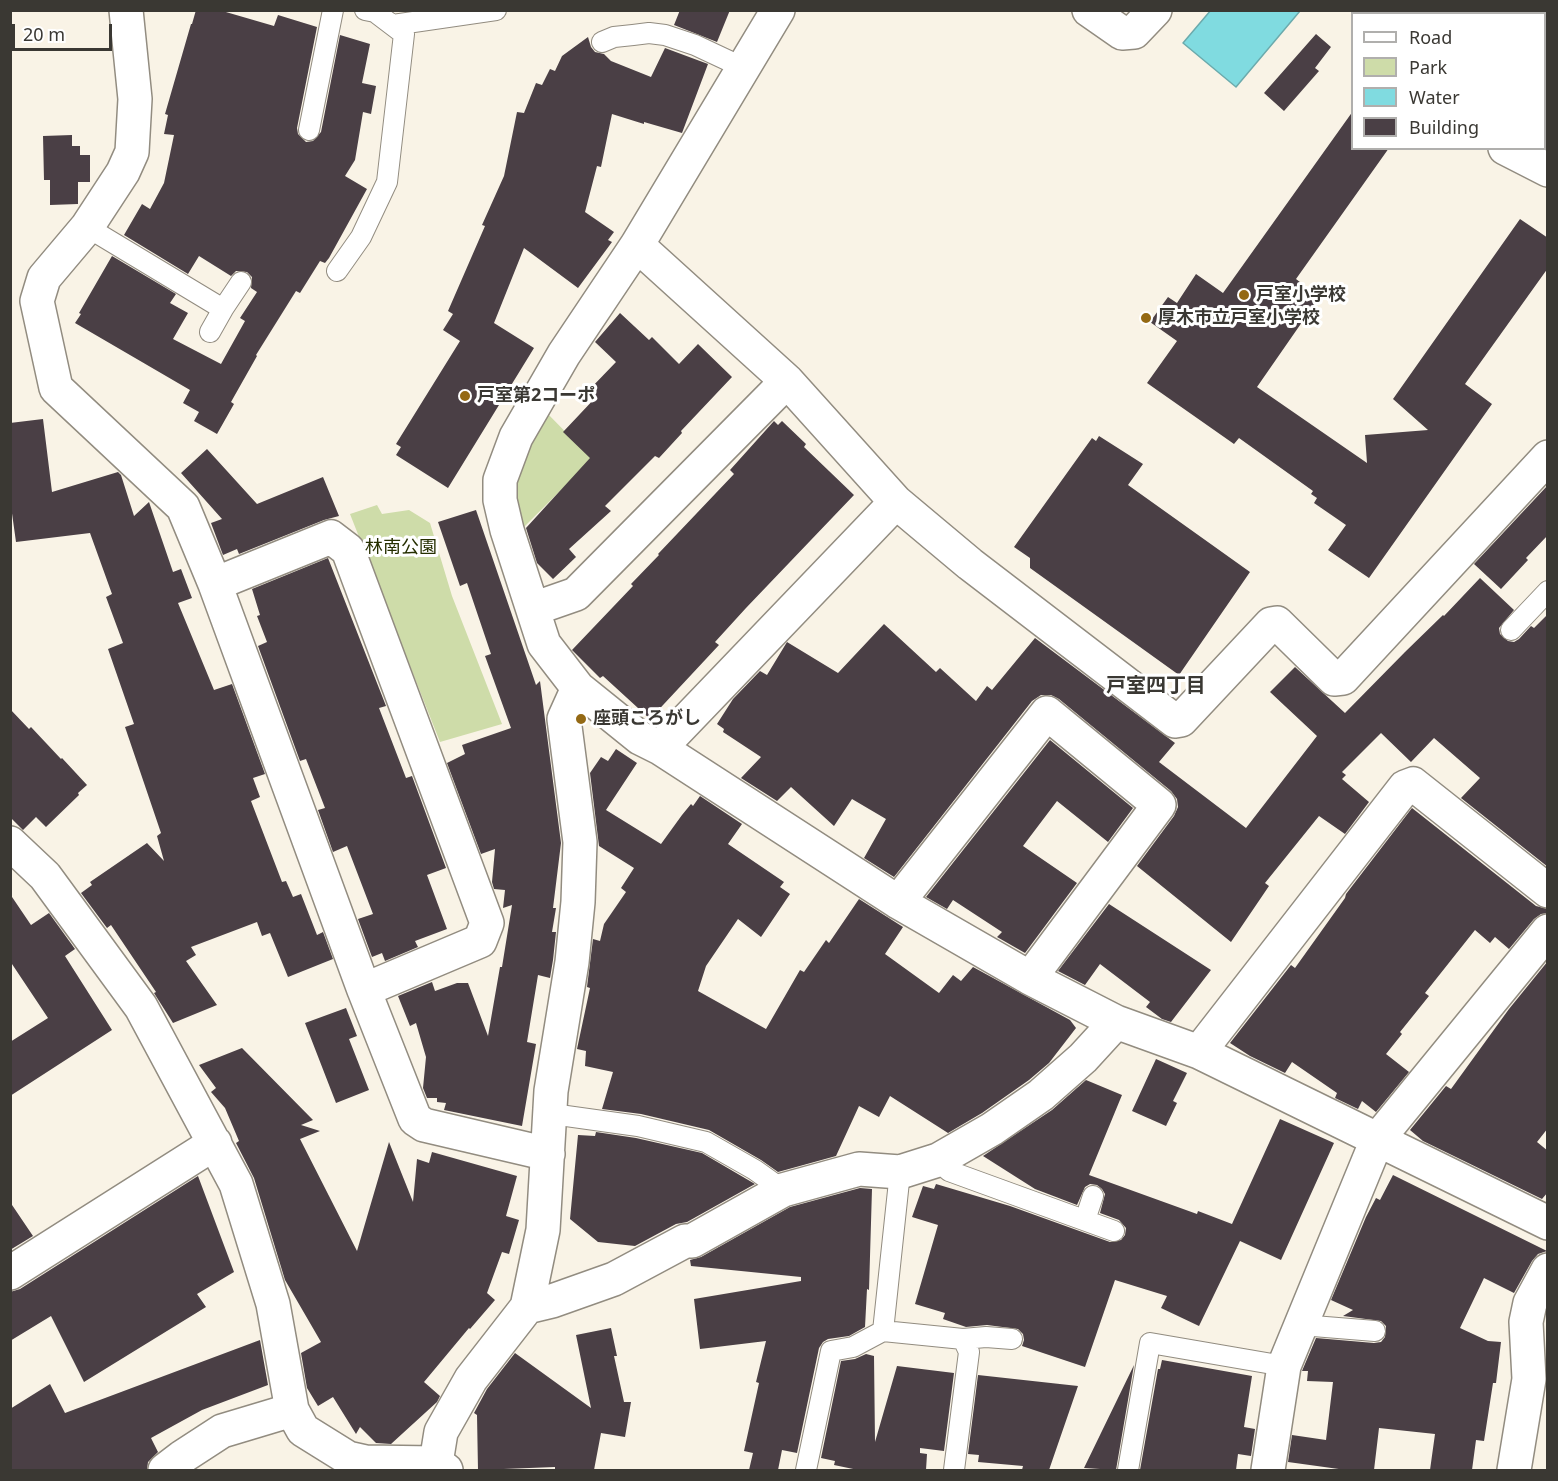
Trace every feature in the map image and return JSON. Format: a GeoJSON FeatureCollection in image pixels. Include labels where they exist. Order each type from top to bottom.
{"type":"FeatureCollection","features":[{"type":"Feature","properties":{"kind":"street"},"geometry":{"type":"LineString","coordinates":[[126,10],[135,99],[132,152],[123,172],[87,226],[44,278],[37,301],[56,388],[183,507],[215,584],[364,990],[415,1119],[424,1125],[548,1154]]}},
{"type":"Feature","properties":{"kind":"street"},"geometry":{"type":"LineString","coordinates":[[778,10],[637,246],[564,354],[516,437],[500,480],[500,500],[507,530],[544,644],[578,688],[640,738],[660,748],[898,902],[1030,978],[1116,1022],[1199,1052],[1548,1222]]}},
{"type":"Feature","properties":{"kind":"street"},"geometry":{"type":"LineString","coordinates":[[1089,10],[1122,33],[1134,32],[1155,10]]}},
{"type":"Feature","properties":{"kind":"street"},"geometry":{"type":"LineString","coordinates":[[1509,150],[1548,170]]}},
{"type":"Feature","properties":{"kind":"street"},"geometry":{"type":"LineString","coordinates":[[637,246],[787,381],[896,502],[970,564],[1175,721],[1181,720],[1271,624],[1277,623],[1334,679],[1343,678],[1548,457]]}},
{"type":"Feature","properties":{"kind":"street"},"geometry":{"type":"LineString","coordinates":[[533,609],[576,594],[787,381]]}},
{"type":"Feature","properties":{"kind":"street"},"geometry":{"type":"LineString","coordinates":[[660,748],[896,502]]}},
{"type":"Feature","properties":{"kind":"street"},"geometry":{"type":"LineString","coordinates":[[215,584],[331,537],[348,550],[487,923],[480,941],[364,990]]}},
{"type":"Feature","properties":{"kind":"street"},"geometry":{"type":"LineString","coordinates":[[10,843],[45,876],[141,1007],[236,1184],[273,1304],[292,1410],[303,1430],[348,1458],[366,1462],[438,1468],[441,1432],[471,1379],[527,1307],[543,1230],[552,1114],[551,1091],[572,962],[578,902],[580,842],[564,719],[578,688]]}},
{"type":"Feature","properties":{"kind":"street"},"geometry":{"type":"LineString","coordinates":[[898,902],[1047,713],[1159,805],[1030,978]]}},
{"type":"Feature","properties":{"kind":"street"},"geometry":{"type":"LineString","coordinates":[[1199,1052],[1405,786],[1413,784],[1548,891]]}},
{"type":"Feature","properties":{"kind":"street"},"geometry":{"type":"LineString","coordinates":[[1269,1470],[1284,1366],[1377,1140],[1548,931]]}},
{"type":"Feature","properties":{"kind":"street"},"geometry":{"type":"LineString","coordinates":[[527,1307],[552,1301],[614,1279],[685,1241],[692,1241],[783,1191],[859,1169],[900,1172],[938,1160],[992,1129],[1041,1095],[1083,1058],[1116,1022]]}},
{"type":"Feature","properties":{"kind":"street"},"geometry":{"type":"LineString","coordinates":[[10,1273],[215,1143]]}},
{"type":"Feature","properties":{"kind":"street"},"geometry":{"type":"LineString","coordinates":[[1514,1470],[1529,1379],[1520,1318],[1548,1270]]}},
{"type":"Feature","properties":{"kind":"street"},"geometry":{"type":"LineString","coordinates":[[165,1470],[222,1431],[292,1410]]}},
{"type":"Feature","properties":{"kind":"lane"},"geometry":{"type":"LineString","coordinates":[[309,130],[333,10]]}},
{"type":"Feature","properties":{"kind":"lane"},"geometry":{"type":"LineString","coordinates":[[338,271],[361,237],[387,182],[404,34],[375,12],[365,10]]}},
{"type":"Feature","properties":{"kind":"lane"},"geometry":{"type":"LineString","coordinates":[[393,24],[496,10]]}},
{"type":"Feature","properties":{"kind":"lane"},"geometry":{"type":"LineString","coordinates":[[602,42],[614,37],[649,33],[665,35],[695,45],[744,68]]}},
{"type":"Feature","properties":{"kind":"lane"},"geometry":{"type":"LineString","coordinates":[[87,226],[223,309]]}},
{"type":"Feature","properties":{"kind":"lane"},"geometry":{"type":"LineString","coordinates":[[210,332],[241,282]]}},
{"type":"Feature","properties":{"kind":"lane"},"geometry":{"type":"LineString","coordinates":[[1511,630],[1548,591]]}},
{"type":"Feature","properties":{"kind":"lane"},"geometry":{"type":"LineString","coordinates":[[552,1114],[638,1126],[706,1142],[755,1170],[783,1191]]}},
{"type":"Feature","properties":{"kind":"lane"},"geometry":{"type":"LineString","coordinates":[[938,1160],[949,1171],[1114,1231]]}},
{"type":"Feature","properties":{"kind":"lane"},"geometry":{"type":"LineString","coordinates":[[883,1332],[900,1172]]}},
{"type":"Feature","properties":{"kind":"lane"},"geometry":{"type":"LineString","coordinates":[[1085,1220],[1093,1196]]}},
{"type":"Feature","properties":{"kind":"lane"},"geometry":{"type":"LineString","coordinates":[[1301,1325],[1375,1331]]}},
{"type":"Feature","properties":{"kind":"lane"},"geometry":{"type":"LineString","coordinates":[[806,1470],[831,1351],[853,1347],[883,1332],[963,1339],[986,1337],[1012,1339]]}},
{"type":"Feature","properties":{"kind":"lane"},"geometry":{"type":"LineString","coordinates":[[954,1470],[969,1353],[963,1339]]}},
{"type":"Feature","properties":{"kind":"lane"},"geometry":{"type":"LineString","coordinates":[[1128,1470],[1150,1344],[1284,1366]]}},
{"type":"Feature","properties":{"kind":"green space"},"geometry":{"type":"Polygon","coordinates":[[[546,412],[592,459],[522,529],[510,485],[546,412]]]}},
{"type":"Feature","properties":{"kind":"green space","name":"林南公園"},"geometry":{"type":"Polygon","coordinates":[[[377,505],[382,514],[409,510],[430,523],[452,596],[502,724],[440,742],[350,514],[377,505]]]}},
{"type":"Feature","properties":{"kind":"water"},"geometry":{"type":"Polygon","coordinates":[[[1211,10],[1300,11],[1236,87],[1183,43],[1211,10]]]}},
{"type":"Feature","properties":{"kind":"building"},"geometry":{"type":"Polygon","coordinates":[[[196,10],[219,10],[274,26],[278,15],[317,27],[297,128],[298,134],[306,142],[313,141],[321,132],[340,35],[370,44],[362,83],[376,86],[371,114],[363,112],[355,160],[345,176],[367,189],[329,258],[325,263],[320,261],[300,293],[296,291],[256,355],[231,402],[234,404],[217,434],[194,421],[199,412],[183,403],[190,390],[75,323],[112,256],[176,294],[170,303],[188,313],[173,339],[221,364],[245,321],[240,318],[257,292],[251,288],[252,277],[247,272],[236,271],[231,276],[199,256],[188,274],[124,235],[142,204],[150,209],[164,183],[174,135],[164,134],[168,115],[165,114],[196,10]]]}},
{"type":"Feature","properties":{"kind":"building"},"geometry":{"type":"Polygon","coordinates":[[[680,10],[730,10],[717,42],[674,25],[680,10]]]}},
{"type":"Feature","properties":{"kind":"building"},"geometry":{"type":"Polygon","coordinates":[[[1316,34],[1331,47],[1315,68],[1319,71],[1284,111],[1264,93],[1316,34]]]}},
{"type":"Feature","properties":{"kind":"building"},"geometry":{"type":"Polygon","coordinates":[[[588,37],[595,52],[604,54],[611,61],[651,77],[665,48],[708,64],[682,133],[612,114],[601,167],[597,166],[585,212],[614,232],[608,240],[612,242],[578,288],[524,248],[494,323],[534,348],[448,488],[396,455],[401,447],[396,444],[460,341],[443,330],[453,314],[448,311],[504,176],[517,112],[524,113],[536,83],[542,85],[550,69],[555,71],[562,56],[588,37]]]}},
{"type":"Feature","properties":{"kind":"building"},"geometry":{"type":"Polygon","coordinates":[[[1351,114],[1351,150],[1388,150],[1296,279],[1305,286],[1301,291],[1316,302],[1257,387],[1367,463],[1365,435],[1428,430],[1393,399],[1520,219],[1548,238],[1548,268],[1465,384],[1492,404],[1369,578],[1328,550],[1346,525],[1314,503],[1317,498],[1311,494],[1313,491],[1239,438],[1234,444],[1147,383],[1177,341],[1150,322],[1168,297],[1177,303],[1196,274],[1223,293],[1351,114]]]}},
{"type":"Feature","properties":{"kind":"building"},"geometry":{"type":"Polygon","coordinates":[[[72,135],[72,146],[80,146],[80,155],[90,155],[90,182],[78,182],[78,204],[50,205],[50,180],[44,180],[43,136],[72,135]]]}},
{"type":"Feature","properties":{"kind":"building"},"geometry":{"type":"Polygon","coordinates":[[[620,313],[649,340],[652,337],[679,364],[698,344],[732,377],[659,458],[655,456],[605,506],[611,511],[569,549],[576,557],[553,579],[537,563],[526,528],[590,458],[563,432],[596,397],[589,390],[616,362],[595,342],[620,313]]]}},
{"type":"Feature","properties":{"kind":"building"},"geometry":{"type":"Polygon","coordinates":[[[43,419],[52,492],[118,472],[134,516],[149,502],[173,572],[181,569],[192,598],[178,603],[214,690],[232,684],[265,774],[253,778],[260,797],[251,801],[282,882],[286,881],[293,897],[301,894],[317,935],[323,932],[333,959],[288,977],[270,933],[262,936],[257,922],[191,947],[196,955],[186,961],[217,1005],[173,1023],[154,993],[156,992],[111,925],[107,928],[81,893],[92,885],[90,882],[147,843],[164,861],[157,836],[161,833],[125,727],[134,724],[108,649],[123,643],[106,597],[112,594],[90,533],[16,542],[10,499],[10,423],[43,419]]]}},
{"type":"Feature","properties":{"kind":"building"},"geometry":{"type":"Polygon","coordinates":[[[774,421],[778,425],[782,421],[806,444],[804,447],[854,495],[715,642],[719,645],[650,719],[603,676],[600,678],[572,650],[734,474],[730,470],[774,421]]]}},
{"type":"Feature","properties":{"kind":"building"},"geometry":{"type":"Polygon","coordinates":[[[1099,436],[1143,464],[1128,485],[1250,572],[1179,675],[1030,568],[1030,558],[1014,547],[1092,438],[1096,441],[1099,436]]]}},
{"type":"Feature","properties":{"kind":"building"},"geometry":{"type":"Polygon","coordinates":[[[207,449],[257,504],[323,477],[339,516],[239,554],[237,549],[223,555],[211,523],[222,519],[181,473],[207,449]]]}},
{"type":"Feature","properties":{"kind":"building"},"geometry":{"type":"Polygon","coordinates":[[[1548,485],[1548,535],[1501,589],[1474,564],[1548,485]]]}},
{"type":"Feature","properties":{"kind":"building"},"geometry":{"type":"Polygon","coordinates":[[[476,510],[536,685],[540,681],[561,843],[553,908],[556,908],[552,932],[556,932],[553,960],[550,978],[538,975],[527,1042],[536,1044],[522,1126],[444,1110],[446,1103],[437,1102],[437,1098],[427,1098],[423,1088],[426,1057],[416,1023],[410,1026],[398,996],[432,982],[435,991],[457,983],[468,983],[488,1036],[512,905],[503,908],[505,890],[494,889],[492,882],[495,849],[481,854],[447,763],[465,754],[462,745],[511,728],[485,656],[491,654],[467,583],[460,586],[438,522],[476,510]]]}},
{"type":"Feature","properties":{"kind":"building"},"geometry":{"type":"Polygon","coordinates":[[[328,558],[386,706],[379,708],[406,778],[412,776],[446,868],[427,875],[447,929],[415,941],[418,947],[385,961],[382,953],[372,957],[358,919],[373,914],[347,846],[333,852],[318,810],[325,808],[306,759],[300,761],[258,646],[267,642],[257,616],[260,615],[252,589],[328,558]]]}},
{"type":"Feature","properties":{"kind":"building"},"geometry":{"type":"Polygon","coordinates":[[[1480,578],[1514,610],[1499,628],[1500,634],[1508,641],[1514,642],[1519,639],[1531,626],[1534,628],[1548,614],[1548,867],[1461,798],[1480,778],[1434,738],[1411,762],[1381,733],[1342,772],[1346,775],[1342,779],[1369,802],[1345,834],[1319,816],[1265,883],[1269,886],[1231,942],[1137,866],[1174,816],[1178,807],[1177,799],[1171,791],[1059,699],[1051,695],[1041,695],[1032,701],[894,877],[864,858],[886,819],[852,799],[834,826],[791,787],[777,801],[741,778],[761,757],[723,732],[724,729],[717,724],[733,699],[760,671],[767,675],[787,642],[838,673],[884,624],[936,672],[940,668],[976,701],[987,686],[992,690],[1035,638],[1175,743],[1159,762],[1246,828],[1317,736],[1270,692],[1295,667],[1345,713],[1480,578]]]}},
{"type":"Feature","properties":{"kind":"building"},"geometry":{"type":"Polygon","coordinates":[[[10,709],[29,729],[31,727],[87,785],[46,827],[36,817],[23,830],[10,817],[10,709]]]}},
{"type":"Feature","properties":{"kind":"building"},"geometry":{"type":"Polygon","coordinates":[[[1050,740],[1133,808],[1108,842],[1057,801],[1023,846],[1077,883],[1025,953],[997,937],[1002,932],[953,900],[947,909],[926,897],[1050,740]]]}},
{"type":"Feature","properties":{"kind":"building"},"geometry":{"type":"Polygon","coordinates":[[[616,749],[637,763],[606,810],[661,844],[682,815],[700,796],[742,824],[728,844],[784,882],[780,887],[790,894],[761,937],[738,919],[706,966],[698,991],[766,1029],[800,970],[804,972],[826,940],[829,943],[859,899],[903,927],[885,954],[939,993],[953,975],[961,981],[973,967],[1070,1020],[1076,1028],[1049,1063],[1029,1080],[982,1113],[948,1133],[890,1096],[879,1117],[859,1106],[836,1156],[778,1172],[709,1130],[641,1114],[602,1109],[613,1072],[585,1066],[586,1051],[577,1049],[590,988],[587,987],[593,939],[600,941],[604,924],[626,892],[621,888],[634,868],[599,846],[590,773],[601,757],[608,761],[616,749]]]}},
{"type":"Feature","properties":{"kind":"building"},"geometry":{"type":"Polygon","coordinates":[[[1412,808],[1536,906],[1548,909],[1548,913],[1541,914],[1534,919],[1509,949],[1495,937],[1490,943],[1475,930],[1425,993],[1429,996],[1400,1032],[1402,1034],[1386,1054],[1409,1072],[1376,1112],[1362,1101],[1358,1109],[1335,1098],[1337,1093],[1292,1062],[1285,1073],[1250,1056],[1230,1043],[1291,965],[1295,968],[1346,894],[1412,808]]]}},
{"type":"Feature","properties":{"kind":"building"},"geometry":{"type":"Polygon","coordinates":[[[10,894],[31,925],[49,913],[75,949],[65,956],[112,1030],[10,1096],[10,1042],[48,1018],[10,961],[10,894]]]}},
{"type":"Feature","properties":{"kind":"building"},"geometry":{"type":"Polygon","coordinates":[[[1109,904],[1211,970],[1171,1022],[1162,1019],[1146,1007],[1150,1002],[1100,964],[1085,985],[1058,971],[1109,904]]]}},
{"type":"Feature","properties":{"kind":"building"},"geometry":{"type":"Polygon","coordinates":[[[1548,961],[1548,1128],[1537,1142],[1548,1151],[1548,1192],[1542,1199],[1423,1141],[1410,1130],[1446,1086],[1451,1089],[1509,1009],[1548,961]]]}},
{"type":"Feature","properties":{"kind":"building"},"geometry":{"type":"Polygon","coordinates":[[[346,1008],[357,1036],[349,1039],[369,1090],[336,1103],[305,1023],[346,1008]]]}},
{"type":"Feature","properties":{"kind":"building"},"geometry":{"type":"Polygon","coordinates":[[[242,1048],[313,1120],[301,1125],[320,1131],[300,1139],[357,1251],[389,1142],[413,1202],[417,1159],[429,1163],[432,1152],[517,1176],[506,1216],[519,1220],[509,1254],[502,1252],[487,1293],[495,1300],[424,1382],[440,1396],[437,1402],[391,1444],[376,1443],[360,1427],[356,1434],[333,1397],[318,1406],[307,1388],[301,1353],[321,1342],[285,1280],[254,1178],[236,1143],[239,1141],[225,1108],[211,1092],[216,1088],[199,1065],[242,1048]]]}},
{"type":"Feature","properties":{"kind":"building"},"geometry":{"type":"Polygon","coordinates":[[[1156,1059],[1187,1073],[1173,1101],[1177,1103],[1166,1126],[1132,1111],[1156,1059]]]}},
{"type":"Feature","properties":{"kind":"building"},"geometry":{"type":"Polygon","coordinates":[[[1086,1080],[1122,1095],[1089,1175],[1197,1214],[1198,1211],[1232,1224],[1280,1119],[1334,1143],[1281,1260],[1240,1241],[1199,1326],[1161,1308],[1167,1296],[1115,1280],[1085,1367],[1022,1346],[1023,1334],[1018,1329],[987,1325],[966,1327],[943,1319],[945,1313],[915,1304],[938,1225],[912,1217],[923,1186],[934,1189],[936,1184],[1010,1206],[1110,1242],[1121,1240],[1126,1228],[1119,1220],[1100,1213],[1105,1194],[1097,1185],[1090,1184],[1085,1187],[1077,1205],[1035,1189],[983,1156],[1052,1110],[1086,1080]]]}},
{"type":"Feature","properties":{"kind":"building"},"geometry":{"type":"Polygon","coordinates":[[[596,1132],[636,1138],[702,1153],[755,1184],[687,1222],[676,1224],[635,1246],[598,1242],[570,1219],[578,1135],[595,1136],[596,1132]]]}},
{"type":"Feature","properties":{"kind":"building"},"geometry":{"type":"Polygon","coordinates":[[[1393,1175],[1547,1251],[1538,1254],[1532,1261],[1514,1293],[1484,1278],[1460,1328],[1488,1341],[1501,1342],[1496,1383],[1493,1383],[1484,1441],[1476,1440],[1472,1470],[1430,1470],[1435,1434],[1379,1428],[1374,1470],[1346,1470],[1288,1462],[1292,1435],[1326,1440],[1333,1382],[1307,1381],[1308,1371],[1302,1371],[1316,1338],[1374,1343],[1381,1342],[1385,1337],[1386,1326],[1381,1321],[1343,1316],[1353,1310],[1331,1300],[1366,1217],[1376,1198],[1380,1200],[1393,1175]]]}},
{"type":"Feature","properties":{"kind":"building"},"geometry":{"type":"Polygon","coordinates":[[[198,1176],[234,1272],[197,1294],[206,1307],[84,1382],[51,1316],[10,1341],[10,1292],[20,1289],[198,1176]]]}},
{"type":"Feature","properties":{"kind":"building"},"geometry":{"type":"Polygon","coordinates":[[[860,1188],[872,1189],[869,1290],[867,1289],[865,1327],[849,1336],[828,1339],[819,1348],[797,1453],[782,1450],[778,1470],[749,1470],[753,1453],[744,1451],[766,1341],[700,1349],[694,1299],[801,1281],[801,1277],[691,1266],[690,1260],[701,1257],[790,1207],[860,1188]]]}},
{"type":"Feature","properties":{"kind":"building"},"geometry":{"type":"Polygon","coordinates":[[[10,1202],[33,1236],[10,1250],[10,1202]]]}},
{"type":"Feature","properties":{"kind":"building"},"geometry":{"type":"Polygon","coordinates":[[[611,1328],[617,1356],[614,1356],[624,1402],[631,1402],[625,1437],[601,1433],[594,1470],[555,1470],[555,1467],[478,1470],[477,1415],[474,1413],[487,1389],[515,1353],[591,1408],[576,1335],[611,1328]]]}},
{"type":"Feature","properties":{"kind":"building"},"geometry":{"type":"Polygon","coordinates":[[[260,1340],[268,1385],[202,1410],[151,1438],[158,1452],[148,1462],[147,1470],[10,1470],[10,1409],[50,1384],[65,1413],[260,1340]]]}},
{"type":"Feature","properties":{"kind":"building"},"geometry":{"type":"Polygon","coordinates":[[[866,1354],[874,1356],[875,1442],[897,1366],[954,1373],[944,1451],[920,1448],[920,1453],[927,1454],[926,1470],[858,1470],[834,1465],[835,1461],[821,1458],[841,1361],[855,1359],[866,1354]]]}},
{"type":"Feature","properties":{"kind":"building"},"geometry":{"type":"Polygon","coordinates":[[[1162,1360],[1252,1376],[1244,1427],[1255,1429],[1251,1456],[1238,1454],[1236,1470],[1140,1470],[1158,1369],[1160,1369],[1162,1360]]]}},
{"type":"Feature","properties":{"kind":"building"},"geometry":{"type":"Polygon","coordinates":[[[1134,1365],[1116,1470],[1084,1468],[1134,1365]]]}},
{"type":"Feature","properties":{"kind":"building"},"geometry":{"type":"Polygon","coordinates":[[[978,1375],[1078,1386],[1049,1470],[1022,1470],[1023,1466],[978,1462],[979,1455],[968,1454],[978,1375]]]}},
{"type":"Feature","properties":{"kind":"place","name":"戸室小学校"},"geometry":{"type":"Point","coordinates":[1244,295]}},
{"type":"Feature","properties":{"kind":"place","name":"厚木市立戸室小学校"},"geometry":{"type":"Point","coordinates":[1146,318]}},
{"type":"Feature","properties":{"kind":"place","name":"戸室第2コーポ"},"geometry":{"type":"Point","coordinates":[465,396]}},
{"type":"Feature","properties":{"kind":"place","name":"座頭ころがし"},"geometry":{"type":"Point","coordinates":[581,719]}},
{"type":"Feature","properties":{"kind":"district","name":"戸室四丁目"},"geometry":{"type":"Point","coordinates":[1156,686]}}]}
